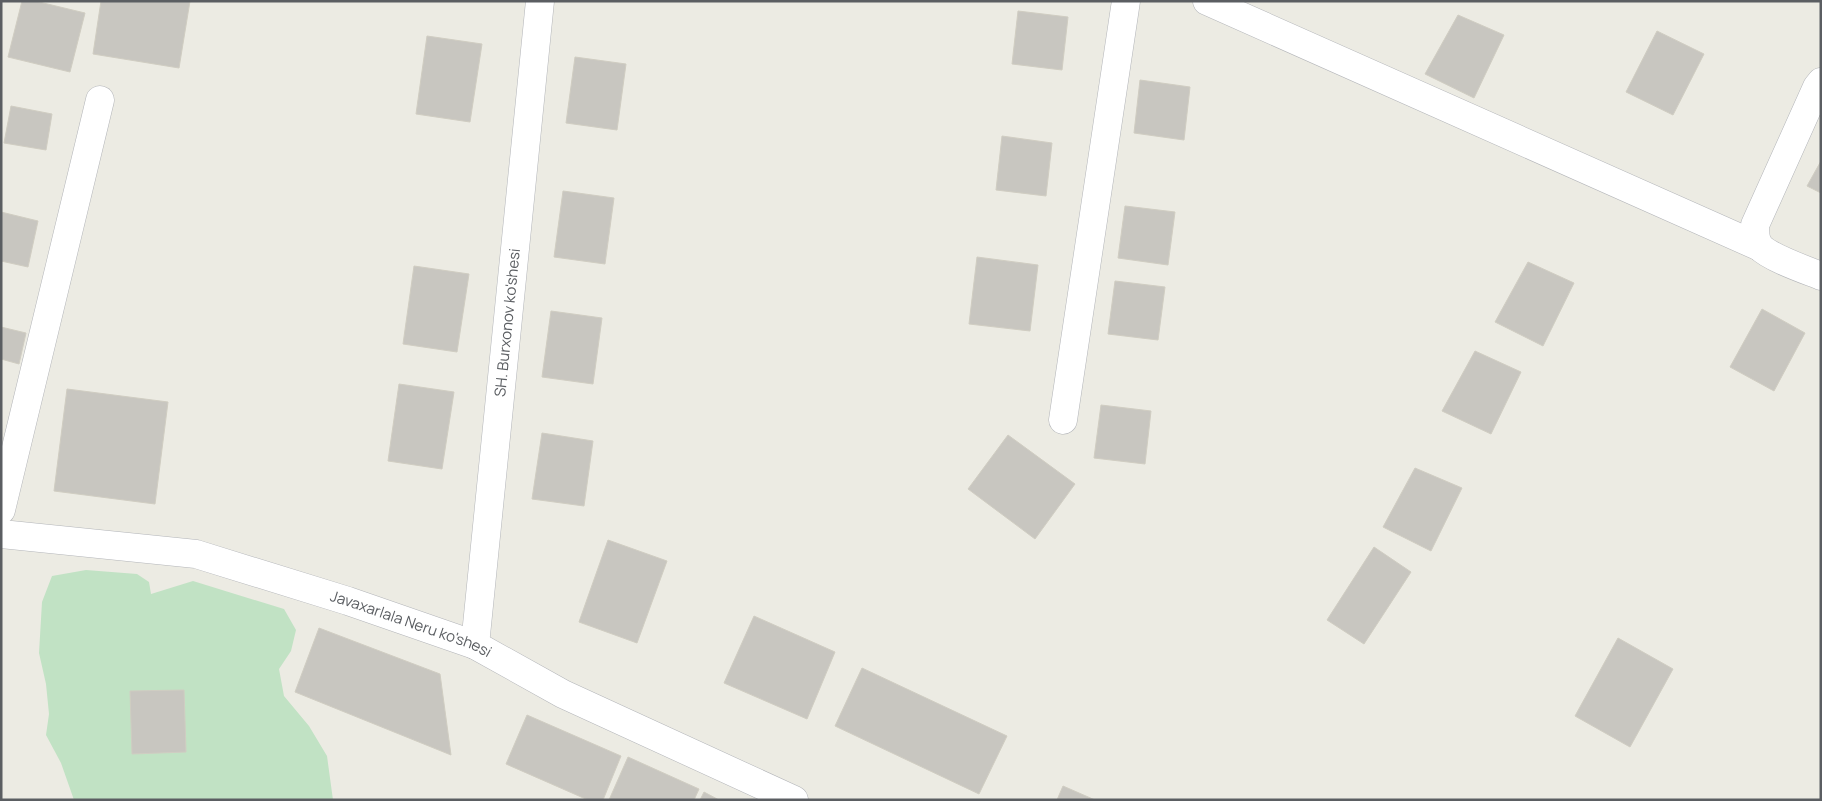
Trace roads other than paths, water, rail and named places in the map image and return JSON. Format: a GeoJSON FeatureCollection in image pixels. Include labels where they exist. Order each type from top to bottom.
{"type":"FeatureCollection","features":[{"type":"Feature","properties":{"kind":"street","name":"SH. Burxonov ko'shesi"},"geometry":{"type":"LineString","coordinates":[[474,645],[540,1]]}},
{"type":"Feature","properties":{"kind":"street"},"geometry":{"type":"LineString","coordinates":[[1063,420],[1126,1]]}},
{"type":"Feature","properties":{"kind":"street"},"geometry":{"type":"LineString","coordinates":[[1208,1],[1821,276]]}},
{"type":"Feature","properties":{"kind":"street"},"geometry":{"type":"LineString","coordinates":[[1760,247],[1755,238],[1755,225],[1817,87],[1821,82]]}},
{"type":"Feature","properties":{"kind":"street"},"geometry":{"type":"LineString","coordinates":[[1,510],[100,100]]}},
{"type":"Feature","properties":{"kind":"street","name":"Javaxarlala Neru ko'shesi"},"geometry":{"type":"LineString","coordinates":[[1,534],[196,554],[348,601],[474,645],[563,694],[794,800]]}}]}
